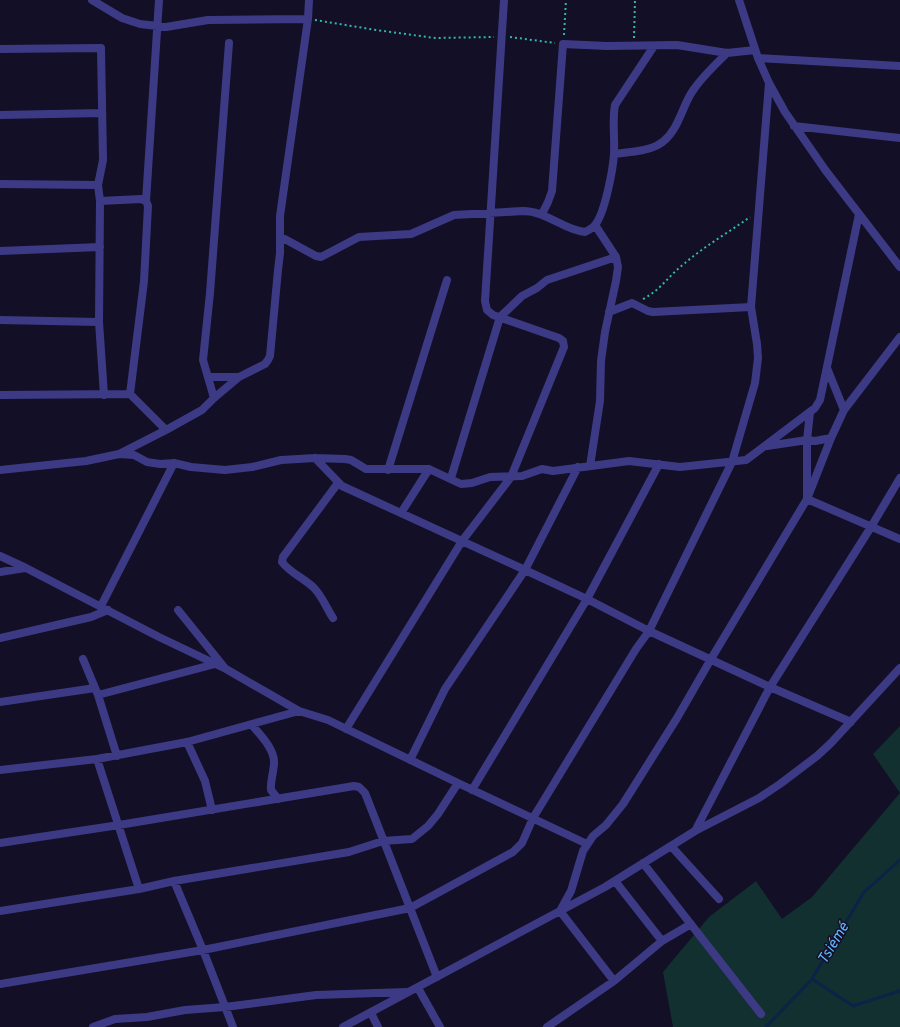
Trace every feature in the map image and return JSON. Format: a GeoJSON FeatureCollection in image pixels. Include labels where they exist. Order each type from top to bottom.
{"type":"FeatureCollection","features":[{"type":"Feature","properties":{"kind":"street"},"geometry":{"type":"LineString","coordinates":[[92,0],[122,18],[140,24],[166,27],[208,20],[308,19]]}},
{"type":"Feature","properties":{"kind":"street"},"geometry":{"type":"LineString","coordinates":[[130,394],[144,281],[148,206],[146,201],[159,0]]}},
{"type":"Feature","properties":{"kind":"street"},"geometry":{"type":"LineString","coordinates":[[0,470],[86,461],[119,454],[202,410],[239,377],[265,364],[268,360],[270,356],[281,237],[280,216],[308,19],[309,0]]}},
{"type":"Feature","properties":{"kind":"street"},"geometry":{"type":"LineString","coordinates":[[346,729],[462,541],[511,477],[564,347],[563,341],[559,338],[489,313],[485,301],[504,0]]}},
{"type":"Feature","properties":{"kind":"street"},"geometry":{"type":"LineString","coordinates":[[739,0],[756,54],[769,83],[785,112],[826,171],[900,266]]}},
{"type":"Feature","properties":{"kind":"street"},"geometry":{"type":"LineString","coordinates":[[214,398],[203,360],[210,293],[229,43]]}},
{"type":"Feature","properties":{"kind":"street"},"geometry":{"type":"LineString","coordinates":[[542,214],[552,191],[563,44],[654,46],[677,45],[727,53],[900,66]]}},
{"type":"Feature","properties":{"kind":"street"},"geometry":{"type":"LineString","coordinates":[[281,237],[316,256],[321,257],[359,237],[410,234],[454,215],[532,211],[542,214],[571,229],[586,232],[595,225],[600,218],[609,184],[614,154],[613,114],[615,105],[654,46]]}},
{"type":"Feature","properties":{"kind":"street"},"geometry":{"type":"LineString","coordinates":[[0,49],[101,48],[103,160],[98,185],[100,201],[99,322],[104,395]]}},
{"type":"Feature","properties":{"kind":"street"},"geometry":{"type":"LineString","coordinates":[[614,154],[648,149],[669,137],[676,128],[694,88],[727,53]]}},
{"type":"Feature","properties":{"kind":"street"},"geometry":{"type":"LineString","coordinates":[[0,984],[203,950],[410,908],[513,852],[522,843],[532,818],[636,649],[649,631],[732,462],[756,377],[758,358],[750,307],[769,83]]}},
{"type":"Feature","properties":{"kind":"street"},"geometry":{"type":"LineString","coordinates":[[0,115],[102,113]]}},
{"type":"Feature","properties":{"kind":"street"},"geometry":{"type":"LineString","coordinates":[[794,126],[900,138]]}},
{"type":"Feature","properties":{"kind":"street"},"geometry":{"type":"LineString","coordinates":[[0,184],[98,185]]}},
{"type":"Feature","properties":{"kind":"street"},"geometry":{"type":"LineString","coordinates":[[100,201],[141,199],[146,201]]}},
{"type":"Feature","properties":{"kind":"street"},"geometry":{"type":"LineString","coordinates":[[119,454],[134,455],[148,462],[160,464],[174,463],[192,467],[225,470],[252,467],[281,460],[315,458],[345,459],[351,460],[366,469],[429,469],[461,484],[472,483],[490,477],[522,476],[542,468],[553,471],[629,461],[680,467],[746,460],[815,408],[820,400],[859,214]]}},
{"type":"Feature","properties":{"kind":"street"},"geometry":{"type":"LineString","coordinates":[[590,466],[600,401],[602,354],[618,267],[616,257],[595,225]]}},
{"type":"Feature","properties":{"kind":"street"},"geometry":{"type":"LineString","coordinates":[[0,251],[100,247]]}},
{"type":"Feature","properties":{"kind":"street"},"geometry":{"type":"LineString","coordinates":[[451,478],[500,317],[522,296],[537,288],[547,280],[616,257]]}},
{"type":"Feature","properties":{"kind":"street"},"geometry":{"type":"LineString","coordinates":[[388,470],[447,280]]}},
{"type":"Feature","properties":{"kind":"street"},"geometry":{"type":"LineString","coordinates":[[609,312],[632,303],[653,312],[750,307]]}},
{"type":"Feature","properties":{"kind":"street"},"geometry":{"type":"LineString","coordinates":[[0,320],[99,322]]}},
{"type":"Feature","properties":{"kind":"street"},"geometry":{"type":"LineString","coordinates":[[560,911],[571,891],[583,851],[587,844],[606,825],[623,804],[678,718],[711,659],[807,499],[831,438],[844,410],[900,337]]}},
{"type":"Feature","properties":{"kind":"street"},"geometry":{"type":"LineString","coordinates":[[827,368],[844,410]]}},
{"type":"Feature","properties":{"kind":"street"},"geometry":{"type":"LineString","coordinates":[[208,377],[239,377]]}},
{"type":"Feature","properties":{"kind":"street"},"geometry":{"type":"LineString","coordinates":[[0,395],[130,394],[166,430]]}},
{"type":"Feature","properties":{"kind":"street"},"geometry":{"type":"LineString","coordinates":[[807,499],[807,440],[810,412]]}},
{"type":"Feature","properties":{"kind":"street"},"geometry":{"type":"LineString","coordinates":[[764,447],[807,440],[815,441],[831,438]]}},
{"type":"Feature","properties":{"kind":"street"},"geometry":{"type":"LineString","coordinates":[[315,458],[342,486],[587,599],[649,631],[770,687],[851,722]]}},
{"type":"Feature","properties":{"kind":"street"},"geometry":{"type":"LineString","coordinates":[[0,638],[91,617],[104,608],[174,463]]}},
{"type":"Feature","properties":{"kind":"street"},"geometry":{"type":"LineString","coordinates":[[472,790],[587,599],[659,464]]}},
{"type":"Feature","properties":{"kind":"street"},"geometry":{"type":"LineString","coordinates":[[410,760],[445,689],[525,570],[578,467]]}},
{"type":"Feature","properties":{"kind":"street"},"geometry":{"type":"LineString","coordinates":[[401,513],[429,469]]}},
{"type":"Feature","properties":{"kind":"street"},"geometry":{"type":"LineString","coordinates":[[695,832],[770,687],[871,527],[900,478]]}},
{"type":"Feature","properties":{"kind":"street"},"geometry":{"type":"LineString","coordinates":[[333,618],[316,590],[308,582],[286,567],[282,562],[283,557],[338,483]]}},
{"type":"Feature","properties":{"kind":"street"},"geometry":{"type":"LineString","coordinates":[[807,499],[900,539]]}},
{"type":"Feature","properties":{"kind":"street"},"geometry":{"type":"LineString","coordinates":[[0,556],[226,669],[299,711],[328,720],[458,784],[587,844]]}},
{"type":"Feature","properties":{"kind":"street"},"geometry":{"type":"LineString","coordinates":[[0,572],[26,568]]}},
{"type":"Feature","properties":{"kind":"street"},"geometry":{"type":"LineString","coordinates":[[178,610],[226,669]]}},
{"type":"Feature","properties":{"kind":"street"},"geometry":{"type":"LineString","coordinates":[[83,658],[96,691],[117,756]]}},
{"type":"Feature","properties":{"kind":"street"},"geometry":{"type":"LineString","coordinates":[[0,702],[96,691],[215,664]]}},
{"type":"Feature","properties":{"kind":"street"},"geometry":{"type":"LineString","coordinates":[[344,1027],[560,911],[614,881],[695,832],[759,798],[817,756],[851,722],[900,668]]}},
{"type":"Feature","properties":{"kind":"street"},"geometry":{"type":"LineString","coordinates":[[0,770],[117,756],[187,742],[299,711]]}},
{"type":"Feature","properties":{"kind":"street"},"geometry":{"type":"LineString","coordinates":[[252,725],[272,753],[274,762],[271,790],[278,799]]}},
{"type":"Feature","properties":{"kind":"street"},"geometry":{"type":"LineString","coordinates":[[187,742],[205,782],[212,810]]}},
{"type":"Feature","properties":{"kind":"street"},"geometry":{"type":"LineString","coordinates":[[97,759],[139,888]]}},
{"type":"Feature","properties":{"kind":"street"},"geometry":{"type":"LineString","coordinates":[[0,911],[349,852],[383,841],[412,839],[428,826],[458,784]]}},
{"type":"Feature","properties":{"kind":"street"},"geometry":{"type":"LineString","coordinates":[[0,843],[354,786],[359,787],[365,793],[437,977]]}},
{"type":"Feature","properties":{"kind":"street"},"geometry":{"type":"LineString","coordinates":[[671,846],[719,900]]}},
{"type":"Feature","properties":{"kind":"street"},"geometry":{"type":"LineString","coordinates":[[643,863],[761,1014]]}},
{"type":"Feature","properties":{"kind":"street"},"geometry":{"type":"LineString","coordinates":[[174,881],[234,1027]]}},
{"type":"Feature","properties":{"kind":"street"},"geometry":{"type":"LineString","coordinates":[[614,881],[662,941]]}},
{"type":"Feature","properties":{"kind":"street"},"geometry":{"type":"LineString","coordinates":[[560,911],[614,981]]}},
{"type":"Feature","properties":{"kind":"street"},"geometry":{"type":"LineString","coordinates":[[547,1027],[614,981],[662,941],[691,924]]}},
{"type":"Feature","properties":{"kind":"street"},"geometry":{"type":"LineString","coordinates":[[418,988],[440,1027]]}},
{"type":"Feature","properties":{"kind":"street"},"geometry":{"type":"LineString","coordinates":[[93,1027],[115,1019],[147,1017],[185,1010],[225,1007],[316,995],[410,992]]}},
{"type":"Feature","properties":{"kind":"street"},"geometry":{"type":"LineString","coordinates":[[371,1012],[378,1027]]}},
{"type":"Feature","properties":{"kind":"path"},"geometry":{"type":"LineString","coordinates":[[308,19],[435,38],[502,37],[563,44],[566,0]]}},
{"type":"Feature","properties":{"kind":"path"},"geometry":{"type":"LineString","coordinates":[[634,45],[635,0]]}},
{"type":"Feature","properties":{"kind":"path"},"geometry":{"type":"LineString","coordinates":[[632,303],[653,293],[684,263],[758,211]]}},
{"type":"Feature","properties":{"kind":"green space"},"geometry":{"type":"Polygon","coordinates":[[[900,726],[900,793],[873,754],[900,726]]]}},
{"type":"Feature","properties":{"kind":"green space"},"geometry":{"type":"Polygon","coordinates":[[[900,793],[900,1027],[673,1027],[663,972],[709,917],[756,881],[782,919],[812,897],[900,793]]]}},
{"type":"Feature","properties":{"kind":"waterway","name":"Tsiémé"},"geometry":{"type":"LineString","coordinates":[[766,1027],[812,979],[864,892],[900,860]]}},
{"type":"Feature","properties":{"kind":"waterway"},"geometry":{"type":"LineString","coordinates":[[812,979],[853,1006],[900,991]]}}]}
